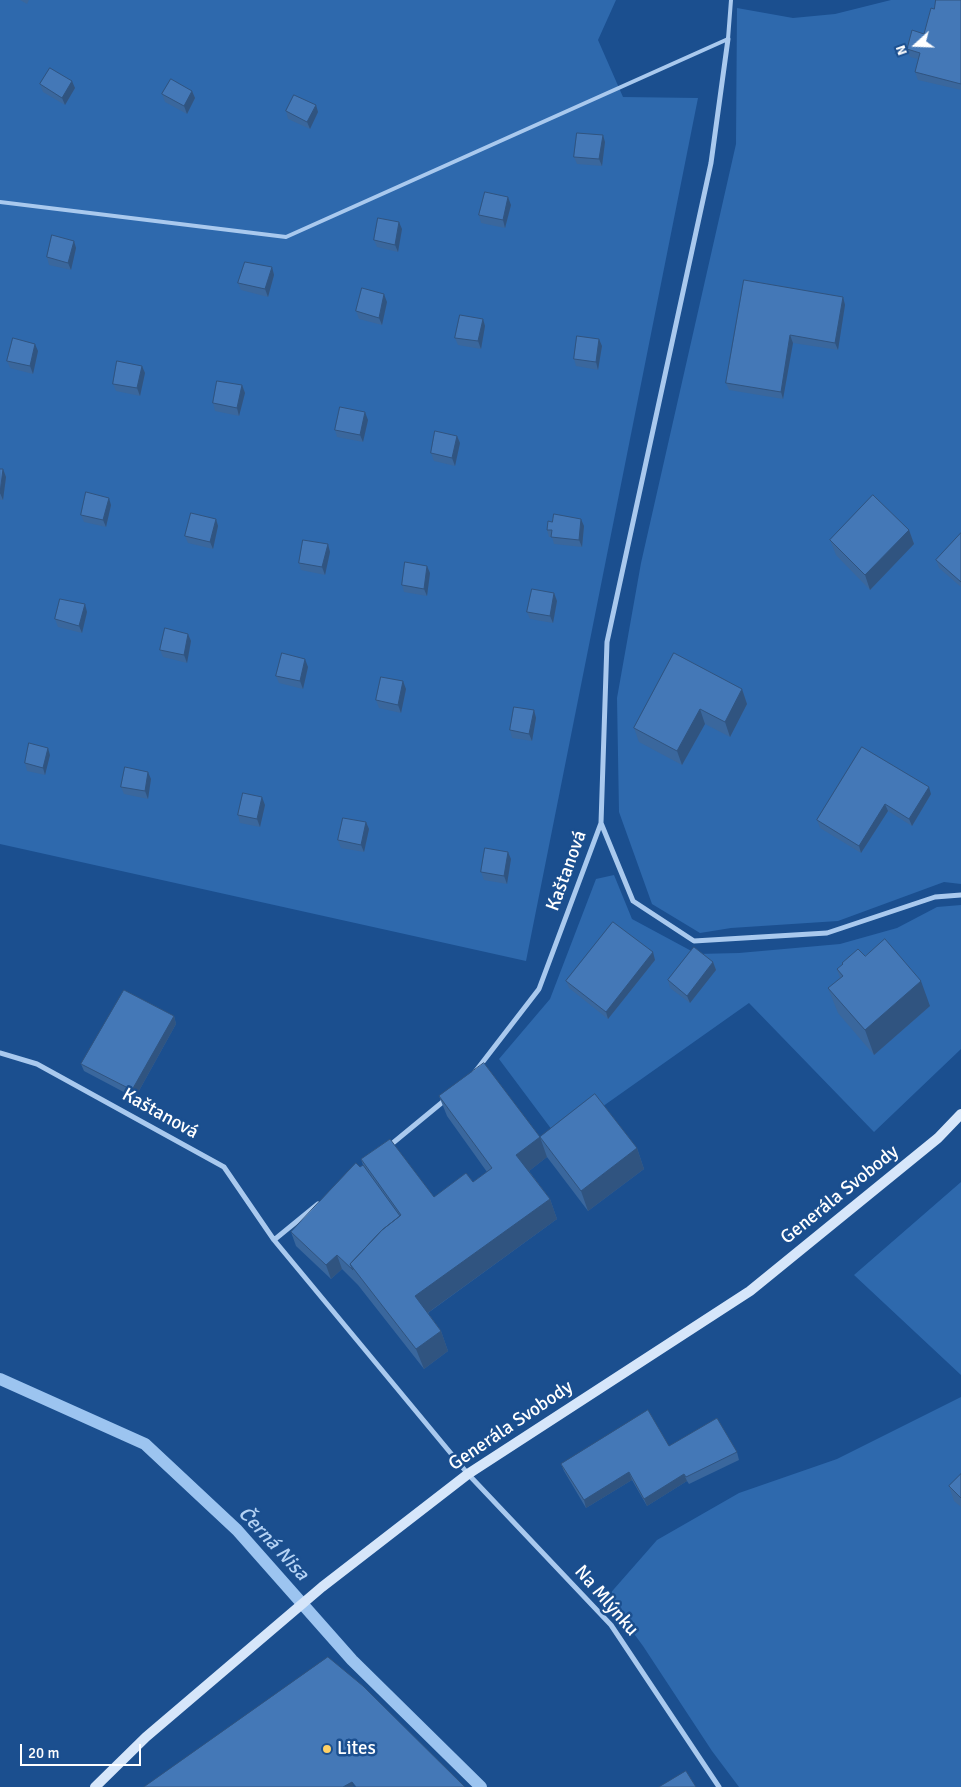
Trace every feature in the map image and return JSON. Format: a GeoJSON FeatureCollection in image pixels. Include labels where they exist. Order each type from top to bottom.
{"type":"FeatureCollection","features":[{"type":"Feature","properties":{"kind":"main road","name":"Generála Svobody"},"geometry":{"type":"LineString","coordinates":[[95,1787],[146,1737],[322,1587],[468,1474],[750,1291],[938,1138],[961,1114]]}},
{"type":"Feature","properties":{"kind":"street"},"geometry":{"type":"LineString","coordinates":[[600,823],[607,642],[712,163],[728,39]]}},
{"type":"Feature","properties":{"kind":"street","name":"Kaštanová"},"geometry":{"type":"LineString","coordinates":[[600,823],[633,901],[694,941],[827,933],[935,897],[961,895]]}},
{"type":"Feature","properties":{"kind":"street","name":"Kaštanová"},"geometry":{"type":"LineString","coordinates":[[472,1075],[539,989],[600,823]]}},
{"type":"Feature","properties":{"kind":"street","name":"Kaštanová"},"geometry":{"type":"LineString","coordinates":[[0,1052],[37,1064],[224,1167],[274,1240],[468,1474]]}},
{"type":"Feature","properties":{"kind":"street"},"geometry":{"type":"LineString","coordinates":[[382,1152],[451,1095]]}},
{"type":"Feature","properties":{"kind":"street"},"geometry":{"type":"LineString","coordinates":[[274,1240],[320,1202]]}},
{"type":"Feature","properties":{"kind":"street","name":"Na Mlýnku"},"geometry":{"type":"LineString","coordinates":[[468,1474],[611,1625],[719,1787]]}},
{"type":"Feature","properties":{"kind":"lane"},"geometry":{"type":"LineString","coordinates":[[0,202],[286,237],[728,39],[731,0]]}},
{"type":"Feature","properties":{"kind":"shaded area"},"geometry":{"type":"Polygon","coordinates":[[[0,0],[616,0],[598,40],[623,97],[698,98],[526,961],[0,844],[0,0]]]}},
{"type":"Feature","properties":{"kind":"shaded area"},"geometry":{"type":"Polygon","coordinates":[[[891,0],[961,0],[961,884],[944,882],[838,921],[731,928],[700,933],[652,904],[619,812],[617,698],[641,563],[736,144],[737,8],[793,18],[835,14],[891,0]]]}},
{"type":"Feature","properties":{"kind":"shaded area"},"geometry":{"type":"Polygon","coordinates":[[[614,875],[632,919],[697,954],[739,953],[840,944],[897,928],[937,907],[961,905],[961,1049],[874,1132],[749,1003],[558,1138],[499,1059],[550,999],[596,879],[614,875]]]}},
{"type":"Feature","properties":{"kind":"shaded area"},"geometry":{"type":"Polygon","coordinates":[[[961,1182],[961,1375],[854,1275],[961,1182]]]}},
{"type":"Feature","properties":{"kind":"shaded area"},"geometry":{"type":"Polygon","coordinates":[[[961,1397],[961,1787],[739,1787],[712,1751],[643,1646],[607,1597],[657,1540],[739,1493],[837,1459],[961,1397]]]}},
{"type":"Feature","properties":{"kind":"building"},"geometry":{"type":"Polygon","coordinates":[[[936,0],[961,0],[961,84],[915,72],[920,53],[907,49],[912,30],[924,34],[931,8],[934,9],[936,0]]]}},
{"type":"Feature","properties":{"kind":"building"},"geometry":{"type":"Polygon","coordinates":[[[50,68],[72,81],[62,98],[40,84],[50,68]]]}},
{"type":"Feature","properties":{"kind":"building"},"geometry":{"type":"Polygon","coordinates":[[[171,79],[192,91],[184,106],[162,94],[171,79]]]}},
{"type":"Feature","properties":{"kind":"building"},"geometry":{"type":"Polygon","coordinates":[[[294,95],[316,105],[307,122],[286,111],[294,95]]]}},
{"type":"Feature","properties":{"kind":"building"},"geometry":{"type":"Polygon","coordinates":[[[577,133],[603,135],[599,159],[574,157],[577,133]]]}},
{"type":"Feature","properties":{"kind":"building"},"geometry":{"type":"Polygon","coordinates":[[[485,192],[508,197],[503,220],[479,215],[485,192]]]}},
{"type":"Feature","properties":{"kind":"building"},"geometry":{"type":"Polygon","coordinates":[[[378,218],[399,222],[395,245],[374,240],[378,218]]]}},
{"type":"Feature","properties":{"kind":"building"},"geometry":{"type":"Polygon","coordinates":[[[52,235],[74,241],[68,263],[47,257],[52,235]]]}},
{"type":"Feature","properties":{"kind":"building"},"geometry":{"type":"Polygon","coordinates":[[[245,262],[272,267],[265,289],[238,283],[245,262]]]}},
{"type":"Feature","properties":{"kind":"building"},"geometry":{"type":"Polygon","coordinates":[[[744,280],[843,297],[835,343],[790,335],[781,392],[726,383],[744,280]]]}},
{"type":"Feature","properties":{"kind":"building"},"geometry":{"type":"Polygon","coordinates":[[[362,288],[384,294],[379,318],[356,311],[362,288]]]}},
{"type":"Feature","properties":{"kind":"building"},"geometry":{"type":"Polygon","coordinates":[[[460,315],[483,319],[478,341],[455,338],[460,315]]]}},
{"type":"Feature","properties":{"kind":"building"},"geometry":{"type":"Polygon","coordinates":[[[577,336],[599,339],[596,362],[574,359],[577,336]]]}},
{"type":"Feature","properties":{"kind":"building"},"geometry":{"type":"Polygon","coordinates":[[[13,338],[35,344],[30,366],[7,361],[13,338]]]}},
{"type":"Feature","properties":{"kind":"building"},"geometry":{"type":"Polygon","coordinates":[[[117,361],[142,366],[137,388],[113,384],[117,361]]]}},
{"type":"Feature","properties":{"kind":"building"},"geometry":{"type":"Polygon","coordinates":[[[217,381],[242,385],[237,408],[213,403],[217,381]]]}},
{"type":"Feature","properties":{"kind":"building"},"geometry":{"type":"Polygon","coordinates":[[[340,407],[365,412],[360,435],[335,430],[340,407]]]}},
{"type":"Feature","properties":{"kind":"building"},"geometry":{"type":"Polygon","coordinates":[[[435,431],[457,436],[452,458],[431,453],[435,431]]]}},
{"type":"Feature","properties":{"kind":"building"},"geometry":{"type":"Polygon","coordinates":[[[0,469],[3,469],[0,493],[0,469]]]}},
{"type":"Feature","properties":{"kind":"building"},"geometry":{"type":"Polygon","coordinates":[[[86,492],[109,498],[103,520],[81,515],[86,492]]]}},
{"type":"Feature","properties":{"kind":"building"},"geometry":{"type":"Polygon","coordinates":[[[873,495],[909,530],[865,575],[830,540],[873,495]]]}},
{"type":"Feature","properties":{"kind":"building"},"geometry":{"type":"Polygon","coordinates":[[[191,513],[216,519],[210,542],[185,536],[191,513]]]}},
{"type":"Feature","properties":{"kind":"building"},"geometry":{"type":"Polygon","coordinates":[[[554,514],[581,519],[579,540],[551,537],[552,530],[547,530],[548,521],[552,522],[554,514]]]}},
{"type":"Feature","properties":{"kind":"building"},"geometry":{"type":"Polygon","coordinates":[[[961,533],[961,582],[936,560],[961,533]]]}},
{"type":"Feature","properties":{"kind":"building"},"geometry":{"type":"Polygon","coordinates":[[[303,540],[328,544],[322,567],[299,563],[303,540]]]}},
{"type":"Feature","properties":{"kind":"building"},"geometry":{"type":"Polygon","coordinates":[[[405,562],[427,566],[424,589],[402,585],[405,562]]]}},
{"type":"Feature","properties":{"kind":"building"},"geometry":{"type":"Polygon","coordinates":[[[532,589],[554,593],[550,616],[527,612],[532,589]]]}},
{"type":"Feature","properties":{"kind":"building"},"geometry":{"type":"Polygon","coordinates":[[[60,599],[85,604],[79,626],[55,619],[60,599]]]}},
{"type":"Feature","properties":{"kind":"building"},"geometry":{"type":"Polygon","coordinates":[[[165,628],[188,634],[184,655],[160,650],[165,628]]]}},
{"type":"Feature","properties":{"kind":"building"},"geometry":{"type":"Polygon","coordinates":[[[282,653],[305,659],[300,681],[276,676],[282,653]]]}},
{"type":"Feature","properties":{"kind":"building"},"geometry":{"type":"Polygon","coordinates":[[[674,653],[742,689],[725,722],[700,709],[677,751],[634,728],[674,653]]]}},
{"type":"Feature","properties":{"kind":"building"},"geometry":{"type":"Polygon","coordinates":[[[381,677],[403,681],[398,705],[376,700],[381,677]]]}},
{"type":"Feature","properties":{"kind":"building"},"geometry":{"type":"Polygon","coordinates":[[[514,707],[534,710],[529,734],[510,730],[514,707]]]}},
{"type":"Feature","properties":{"kind":"building"},"geometry":{"type":"Polygon","coordinates":[[[29,743],[48,748],[43,768],[25,763],[29,743]]]}},
{"type":"Feature","properties":{"kind":"building"},"geometry":{"type":"Polygon","coordinates":[[[862,747],[929,787],[909,819],[885,804],[859,846],[817,820],[862,747]]]}},
{"type":"Feature","properties":{"kind":"building"},"geometry":{"type":"Polygon","coordinates":[[[125,767],[148,772],[145,791],[121,787],[125,767]]]}},
{"type":"Feature","properties":{"kind":"building"},"geometry":{"type":"Polygon","coordinates":[[[243,793],[262,797],[257,819],[238,815],[243,793]]]}},
{"type":"Feature","properties":{"kind":"building"},"geometry":{"type":"Polygon","coordinates":[[[343,818],[366,822],[361,845],[338,840],[343,818]]]}},
{"type":"Feature","properties":{"kind":"building"},"geometry":{"type":"Polygon","coordinates":[[[485,848],[508,852],[504,876],[481,872],[485,848]]]}},
{"type":"Feature","properties":{"kind":"building"},"geometry":{"type":"Polygon","coordinates":[[[613,922],[653,952],[606,1012],[566,981],[613,922]]]}},
{"type":"Feature","properties":{"kind":"building"},"geometry":{"type":"Polygon","coordinates":[[[885,939],[921,981],[865,1030],[828,988],[843,976],[837,969],[858,949],[865,956],[885,939]]]}},
{"type":"Feature","properties":{"kind":"building"},"geometry":{"type":"Polygon","coordinates":[[[694,947],[713,962],[687,996],[668,980],[694,947]]]}},
{"type":"Feature","properties":{"kind":"building"},"geometry":{"type":"Polygon","coordinates":[[[124,990],[174,1016],[132,1090],[81,1064],[124,990]]]}},
{"type":"Feature","properties":{"kind":"building"},"geometry":{"type":"Polygon","coordinates":[[[484,1063],[540,1137],[516,1155],[550,1199],[415,1296],[441,1331],[416,1349],[350,1264],[382,1230],[401,1215],[361,1159],[390,1139],[434,1197],[466,1173],[473,1182],[492,1168],[439,1096],[484,1063]]]}},
{"type":"Feature","properties":{"kind":"building"},"geometry":{"type":"Polygon","coordinates":[[[595,1094],[637,1148],[581,1191],[540,1137],[595,1094]]]}},
{"type":"Feature","properties":{"kind":"building"},"geometry":{"type":"Polygon","coordinates":[[[356,1163],[360,1167],[363,1165],[400,1216],[382,1230],[350,1264],[353,1270],[337,1255],[326,1265],[291,1232],[356,1163]]]}},
{"type":"Feature","properties":{"kind":"building"},"geometry":{"type":"Polygon","coordinates":[[[648,1410],[669,1446],[717,1418],[737,1452],[686,1477],[684,1474],[644,1499],[629,1472],[584,1500],[561,1464],[648,1410]]]}},
{"type":"Feature","properties":{"kind":"building"},"geometry":{"type":"Polygon","coordinates":[[[961,1474],[961,1498],[949,1486],[961,1474]]]}},
{"type":"Feature","properties":{"kind":"building","name":"Lites"},"geometry":{"type":"Polygon","coordinates":[[[328,1657],[363,1686],[465,1787],[356,1787],[352,1782],[343,1787],[144,1787],[328,1657]]]}},
{"type":"Feature","properties":{"kind":"building"},"geometry":{"type":"Polygon","coordinates":[[[686,1771],[696,1787],[659,1787],[686,1771]]]}},
{"type":"Feature","properties":{"kind":"waterway","name":"Černá Nisa"},"geometry":{"type":"LineString","coordinates":[[0,1379],[145,1444],[237,1530],[352,1660],[481,1787]]}},
{"type":"Feature","properties":{"kind":"place","name":"Lites"},"geometry":{"type":"Point","coordinates":[327,1749]}}]}
